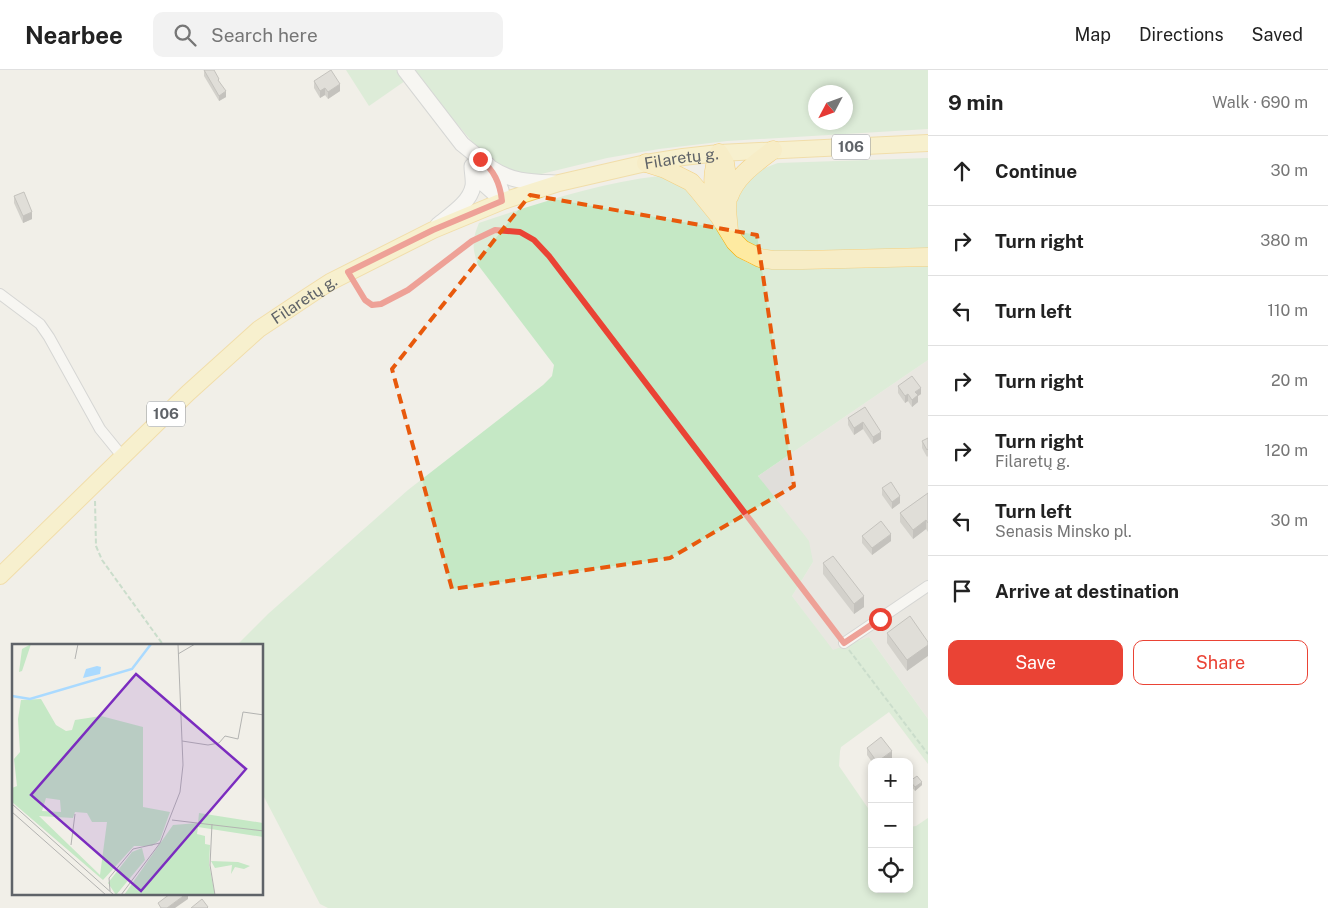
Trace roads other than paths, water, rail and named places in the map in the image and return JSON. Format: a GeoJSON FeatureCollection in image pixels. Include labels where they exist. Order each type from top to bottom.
{"type":"FeatureCollection","features":[{"type":"Feature","properties":{"kind":"highway"},"geometry":{"type":"LineString","coordinates":[[728,199],[734,183],[773,150]]}},
{"type":"Feature","properties":{"kind":"highway"},"geometry":{"type":"LineString","coordinates":[[719,153],[725,163],[728,182],[727,210],[729,234]]}},
{"type":"Feature","properties":{"kind":"highway"},"geometry":{"type":"LineString","coordinates":[[719,153],[713,175],[713,189],[719,216]]}},
{"type":"Feature","properties":{"kind":"highway"},"geometry":{"type":"LineString","coordinates":[[646,163],[665,168],[691,182],[719,216],[735,242],[742,249],[760,258],[773,260],[928,257]]}},
{"type":"Feature","properties":{"kind":"main road"},"geometry":{"type":"LineString","coordinates":[[405,70],[462,144],[488,166],[506,177],[516,180],[559,183]]}},
{"type":"Feature","properties":{"kind":"main road","name":"Filaretų g."},"geometry":{"type":"LineString","coordinates":[[0,576],[122,456],[224,360],[260,330],[310,295],[348,272],[433,230],[502,201],[559,183],[646,163],[719,153],[928,143]]}},
{"type":"Feature","properties":{"kind":"main road"},"geometry":{"type":"LineString","coordinates":[[462,144],[472,166],[485,185],[502,201]]}},
{"type":"Feature","properties":{"kind":"main road"},"geometry":{"type":"LineString","coordinates":[[433,230],[459,208],[470,194],[473,187],[472,166]]}},
{"type":"Feature","properties":{"kind":"main road"},"geometry":{"type":"LineString","coordinates":[[488,166],[498,182],[502,201]]}},
{"type":"Feature","properties":{"kind":"street"},"geometry":{"type":"LineString","coordinates":[[0,294],[40,324],[100,428],[122,456]]}},
{"type":"Feature","properties":{"kind":"street"},"geometry":{"type":"LineString","coordinates":[[844,643],[928,586]]}}]}
